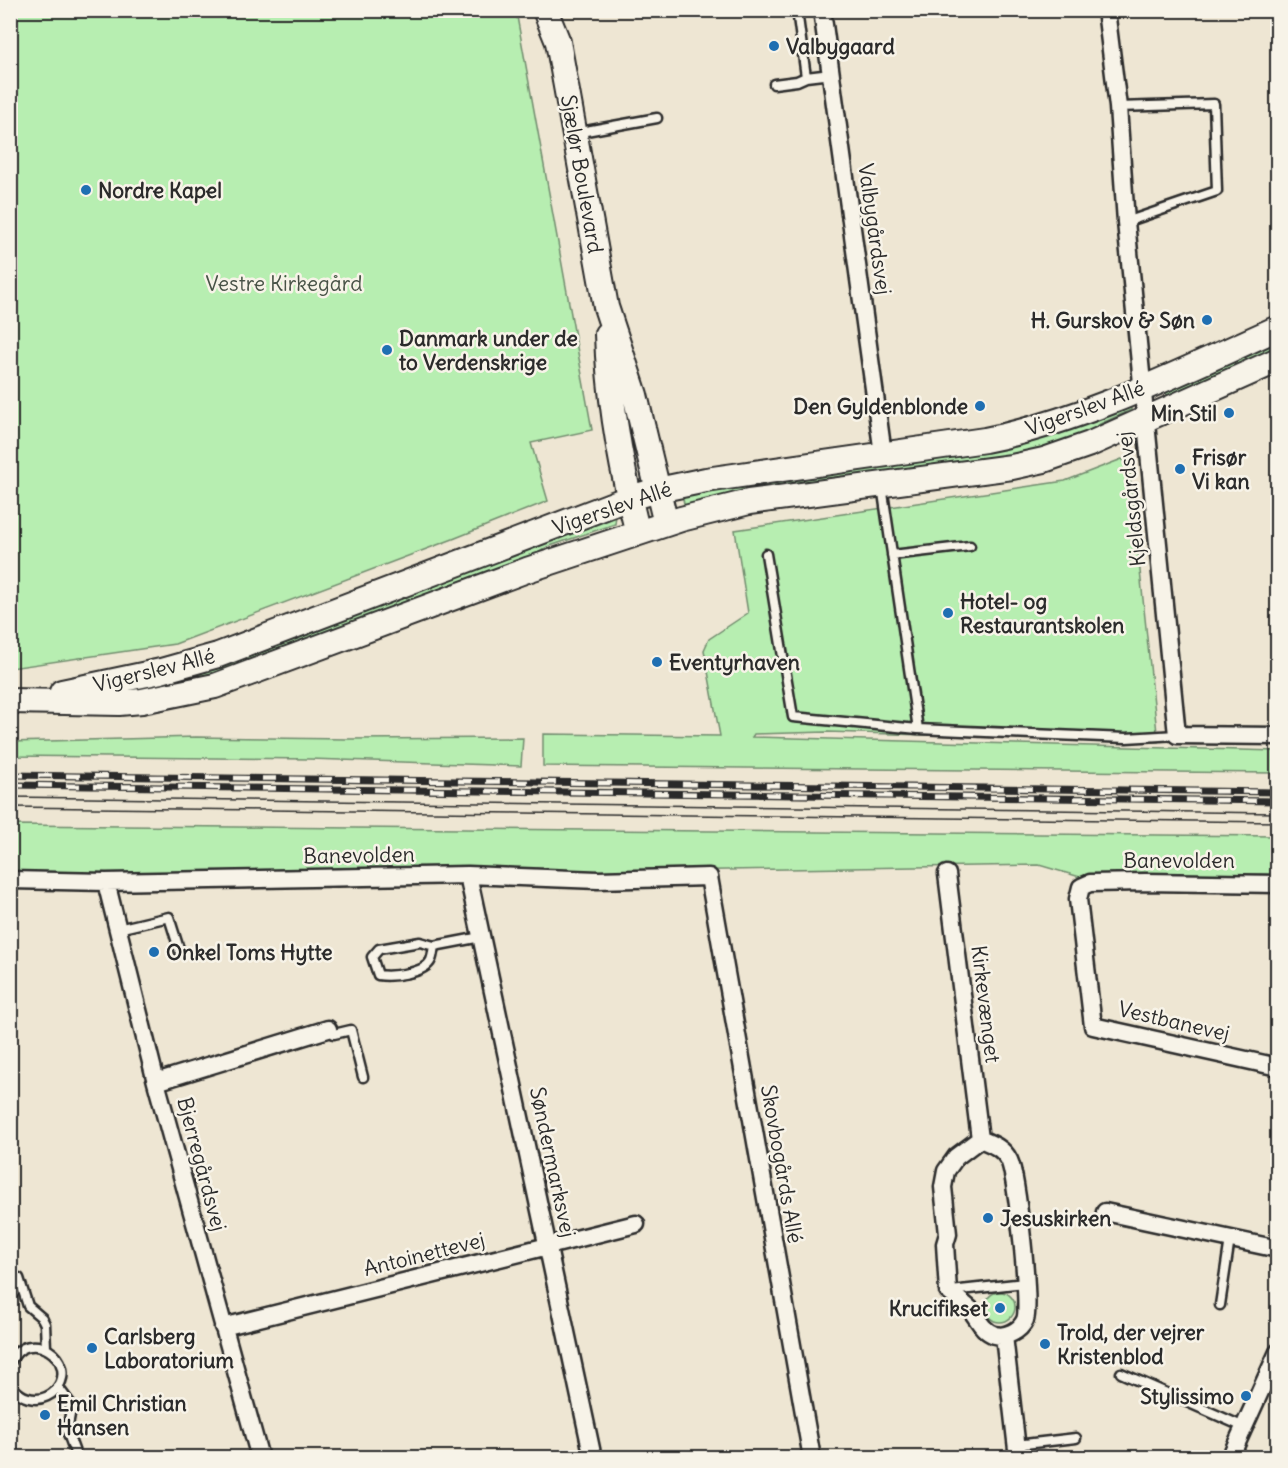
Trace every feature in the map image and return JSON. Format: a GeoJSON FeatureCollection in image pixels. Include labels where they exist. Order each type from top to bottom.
{"type":"FeatureCollection","features":[{"type":"Feature","properties":{"kind":"street","name":"Sjælør Boulevard"},"geometry":{"type":"LineString","coordinates":[[545,10],[558,42]]}},
{"type":"Feature","properties":{"kind":"street","name":"Sjælør Boulevard"},"geometry":{"type":"LineString","coordinates":[[558,10],[558,42],[606,307],[635,395],[666,524]]}},
{"type":"Feature","properties":{"kind":"street","name":"Valbygårdsvej"},"geometry":{"type":"LineString","coordinates":[[822,10],[883,454]]}},
{"type":"Feature","properties":{"kind":"street","name":"Kjeldsgårdsvej"},"geometry":{"type":"LineString","coordinates":[[1106,10],[1118,107],[1126,222],[1177,735]]}},
{"type":"Feature","properties":{"kind":"street","name":"Sjælør Boulevard"},"geometry":{"type":"LineString","coordinates":[[606,307],[608,378],[629,498],[638,533]]}},
{"type":"Feature","properties":{"kind":"street","name":"Vigerslev Allé"},"geometry":{"type":"LineString","coordinates":[[16,701],[161,671],[218,655],[629,498],[658,489],[985,440],[1022,432],[1094,407],[1278,328]]}},
{"type":"Feature","properties":{"kind":"street","name":"Vigerslev Allé"},"geometry":{"type":"LineString","coordinates":[[16,701],[130,702],[174,696],[215,686],[465,592],[706,512],[749,502],[1044,460],[1090,444],[1278,360]]}},
{"type":"Feature","properties":{"kind":"street"},"geometry":{"type":"LineString","coordinates":[[1177,735],[1278,736]]}},
{"type":"Feature","properties":{"kind":"street","name":"Kirkevænget"},"geometry":{"type":"LineString","coordinates":[[947,874],[980,1139]]}},
{"type":"Feature","properties":{"kind":"street","name":"Banevolden"},"geometry":{"type":"LineString","coordinates":[[10,880],[106,882],[468,875],[598,880],[709,877]]}},
{"type":"Feature","properties":{"kind":"street","name":"Søndermarksvej"},"geometry":{"type":"LineString","coordinates":[[468,875],[593,1458]]}},
{"type":"Feature","properties":{"kind":"street","name":"Skovbogårds Allé"},"geometry":{"type":"LineString","coordinates":[[709,877],[812,1458]]}},
{"type":"Feature","properties":{"kind":"street","name":"Bjerregårdsvej"},"geometry":{"type":"LineString","coordinates":[[106,882],[156,1082],[260,1458]]}},
{"type":"Feature","properties":{"kind":"street","name":"Banevolden"},"geometry":{"type":"LineString","coordinates":[[1081,887],[1090,883],[1134,882],[1278,884]]}},
{"type":"Feature","properties":{"kind":"street","name":"Vestbanevej"},"geometry":{"type":"LineString","coordinates":[[1081,887],[1078,899],[1093,1026],[1278,1067]]}},
{"type":"Feature","properties":{"kind":"street"},"geometry":{"type":"LineString","coordinates":[[156,1082],[328,1029]]}},
{"type":"Feature","properties":{"kind":"street"},"geometry":{"type":"LineString","coordinates":[[980,1139],[998,1147],[1009,1159],[1021,1222],[1025,1283],[1028,1303],[1025,1320],[1014,1332],[1004,1336],[991,1334],[985,1330],[969,1309],[948,1291],[945,1244],[948,1234],[943,1187],[946,1171],[956,1157],[980,1139]]}},
{"type":"Feature","properties":{"kind":"street"},"geometry":{"type":"LineString","coordinates":[[1105,1212],[1278,1249]]}},
{"type":"Feature","properties":{"kind":"street","name":"Antoinettevej"},"geometry":{"type":"LineString","coordinates":[[223,1327],[636,1224]]}},
{"type":"Feature","properties":{"kind":"street"},"geometry":{"type":"LineString","coordinates":[[1004,1336],[1017,1451]]}},
{"type":"Feature","properties":{"kind":"street"},"geometry":{"type":"LineString","coordinates":[[1230,1458],[1278,1352]]}},
{"type":"Feature","properties":{"kind":"lane"},"geometry":{"type":"LineString","coordinates":[[797,10],[806,77]]}},
{"type":"Feature","properties":{"kind":"lane"},"geometry":{"type":"LineString","coordinates":[[774,84],[831,74]]}},
{"type":"Feature","properties":{"kind":"lane"},"geometry":{"type":"LineString","coordinates":[[1118,107],[1214,104],[1217,191],[1126,222]]}},
{"type":"Feature","properties":{"kind":"lane"},"geometry":{"type":"LineString","coordinates":[[574,134],[657,118]]}},
{"type":"Feature","properties":{"kind":"lane"},"geometry":{"type":"LineString","coordinates":[[882,484],[918,729]]}},
{"type":"Feature","properties":{"kind":"lane"},"geometry":{"type":"LineString","coordinates":[[892,555],[970,546]]}},
{"type":"Feature","properties":{"kind":"lane"},"geometry":{"type":"LineString","coordinates":[[766,554],[794,717],[918,729],[1126,738],[1177,735]]}},
{"type":"Feature","properties":{"kind":"lane"},"geometry":{"type":"LineString","coordinates":[[118,929],[169,917],[180,952]]}},
{"type":"Feature","properties":{"kind":"lane"},"geometry":{"type":"LineString","coordinates":[[434,946],[431,961],[424,969],[389,977],[378,975],[372,957],[379,949],[420,942],[434,946],[482,937]]}},
{"type":"Feature","properties":{"kind":"lane"},"geometry":{"type":"LineString","coordinates":[[328,1029],[334,1034],[351,1030],[363,1077]]}},
{"type":"Feature","properties":{"kind":"lane"},"geometry":{"type":"LineString","coordinates":[[1220,1305],[1230,1239]]}},
{"type":"Feature","properties":{"kind":"lane"},"geometry":{"type":"LineString","coordinates":[[19,1278],[28,1306],[42,1318],[45,1324],[46,1348]]}},
{"type":"Feature","properties":{"kind":"lane"},"geometry":{"type":"LineString","coordinates":[[948,1291],[1025,1283]]}},
{"type":"Feature","properties":{"kind":"lane"},"geometry":{"type":"LineString","coordinates":[[10,1363],[17,1353],[31,1346],[46,1348],[58,1358],[61,1365],[61,1380],[58,1387],[47,1397],[32,1399],[18,1393],[10,1382]]}},
{"type":"Feature","properties":{"kind":"lane"},"geometry":{"type":"LineString","coordinates":[[1121,1373],[1244,1426]]}},
{"type":"Feature","properties":{"kind":"lane"},"geometry":{"type":"LineString","coordinates":[[58,1387],[70,1402],[71,1410],[67,1431],[77,1458]]}},
{"type":"Feature","properties":{"kind":"lane"},"geometry":{"type":"LineString","coordinates":[[1017,1451],[1076,1438]]}},
{"type":"Feature","properties":{"kind":"green space","name":"Vestre Kirkegård"},"geometry":{"type":"Polygon","coordinates":[[[10,11],[516,11],[592,430],[531,443],[548,501],[175,644],[11,668],[10,11]]]}},
{"type":"Feature","properties":{"kind":"green space"},"geometry":{"type":"Polygon","coordinates":[[[1277,336],[1277,352],[1168,401],[1165,386],[1277,336]]]}},
{"type":"Feature","properties":{"kind":"green space"},"geometry":{"type":"Polygon","coordinates":[[[1131,402],[1131,410],[1100,424],[1081,439],[1067,446],[685,510],[682,493],[1131,402]]]}},
{"type":"Feature","properties":{"kind":"green space","name":"Hotel- og Restaurantskolen"},"geometry":{"type":"Polygon","coordinates":[[[1122,459],[1129,466],[1158,742],[827,732],[754,734],[752,737],[1277,751],[1277,773],[543,766],[543,734],[720,736],[704,650],[709,639],[748,613],[735,530],[1065,481],[1122,459]]]}},
{"type":"Feature","properties":{"kind":"green space"},"geometry":{"type":"Polygon","coordinates":[[[616,515],[615,524],[547,547],[529,559],[206,678],[175,683],[174,677],[616,515]]]}},
{"type":"Feature","properties":{"kind":"green space"},"geometry":{"type":"Polygon","coordinates":[[[196,737],[523,738],[521,766],[310,759],[11,756],[11,742],[196,737]]]}},
{"type":"Feature","properties":{"kind":"green space"},"geometry":{"type":"Polygon","coordinates":[[[10,825],[1277,836],[1278,874],[1080,877],[1039,865],[667,871],[11,873],[10,825]]]}},
{"type":"Feature","properties":{"kind":"green space"},"geometry":{"type":"Polygon","coordinates":[[[1000,1292],[1011,1296],[1015,1307],[1011,1318],[1000,1322],[989,1318],[985,1307],[989,1296],[1000,1292]]]}},
{"type":"Feature","properties":{"kind":"tram line"},"geometry":{"type":"LineString","coordinates":[[10,797],[1278,813]]}},
{"type":"Feature","properties":{"kind":"tram line"},"geometry":{"type":"LineString","coordinates":[[10,807],[1278,822]]}},
{"type":"Feature","properties":{"kind":"railway"},"geometry":{"type":"LineString","coordinates":[[10,775],[1278,792]]}},
{"type":"Feature","properties":{"kind":"railway"},"geometry":{"type":"LineString","coordinates":[[10,785],[1278,801]]}},
{"type":"Feature","properties":{"kind":"place","name":"Valbygaard"},"geometry":{"type":"Point","coordinates":[774,46]}},
{"type":"Feature","properties":{"kind":"place","name":"Nordre Kapel"},"geometry":{"type":"Point","coordinates":[86,190]}},
{"type":"Feature","properties":{"kind":"place","name":"H. Gurskov & Søn"},"geometry":{"type":"Point","coordinates":[1207,320]}},
{"type":"Feature","properties":{"kind":"place","name":"Danmark under de to Verdenskrige"},"geometry":{"type":"Point","coordinates":[387,350]}},
{"type":"Feature","properties":{"kind":"place","name":"Den Gyldenblonde"},"geometry":{"type":"Point","coordinates":[980,406]}},
{"type":"Feature","properties":{"kind":"place","name":"Min Stil"},"geometry":{"type":"Point","coordinates":[1229,413]}},
{"type":"Feature","properties":{"kind":"place","name":"Frisør Vi kan"},"geometry":{"type":"Point","coordinates":[1180,469]}},
{"type":"Feature","properties":{"kind":"place","name":"Hotel- og Restaurantskolen"},"geometry":{"type":"Point","coordinates":[948,613]}},
{"type":"Feature","properties":{"kind":"place","name":"Eventyrhaven"},"geometry":{"type":"Point","coordinates":[657,662]}},
{"type":"Feature","properties":{"kind":"place","name":"Onkel Toms Hytte"},"geometry":{"type":"Point","coordinates":[154,952]}},
{"type":"Feature","properties":{"kind":"place","name":"Jesuskirken"},"geometry":{"type":"Point","coordinates":[988,1218]}},
{"type":"Feature","properties":{"kind":"place","name":"Krucifikset"},"geometry":{"type":"Point","coordinates":[1000,1308]}},
{"type":"Feature","properties":{"kind":"place","name":"Trold, der vejrer Kristenblod"},"geometry":{"type":"Point","coordinates":[1045,1344]}},
{"type":"Feature","properties":{"kind":"place","name":"Carlsberg Laboratorium"},"geometry":{"type":"Point","coordinates":[92,1348]}},
{"type":"Feature","properties":{"kind":"place","name":"Stylissimo"},"geometry":{"type":"Point","coordinates":[1246,1396]}},
{"type":"Feature","properties":{"kind":"place","name":"Emil Christian Hansen"},"geometry":{"type":"Point","coordinates":[45,1415]}}]}
